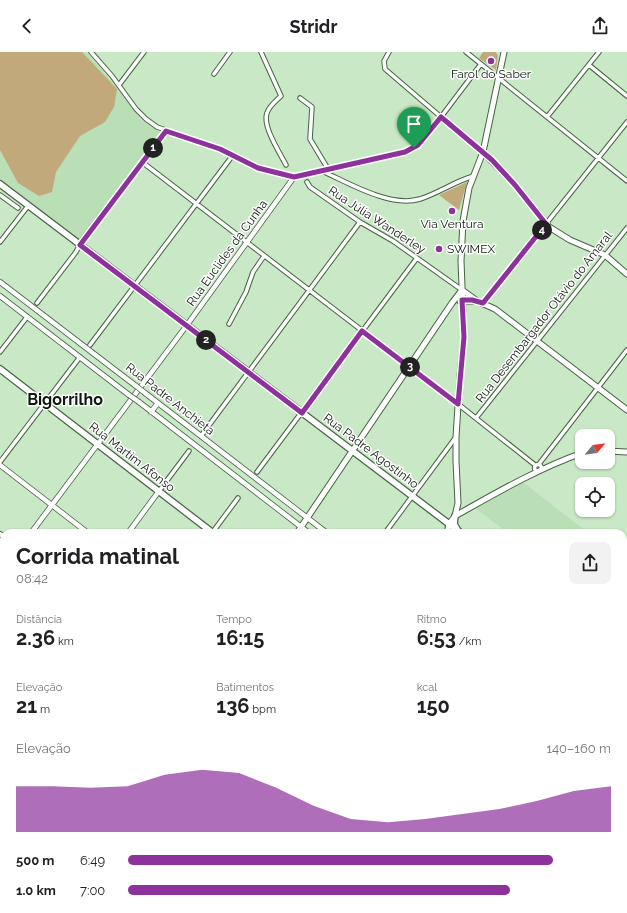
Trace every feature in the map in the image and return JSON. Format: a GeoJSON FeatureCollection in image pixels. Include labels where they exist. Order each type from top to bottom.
{"type":"FeatureCollection","features":[{"type":"Feature","properties":{"kind":"main road"},"geometry":{"type":"LineString","coordinates":[[457,529],[454,522],[459,496],[456,461],[456,437],[464,337],[461,249],[463,220],[467,197],[483,152],[503,53]]}},
{"type":"Feature","properties":{"kind":"main road"},"geometry":{"type":"LineString","coordinates":[[483,152],[515,185],[546,224],[564,237],[605,255],[627,274]]}},
{"type":"Feature","properties":{"kind":"main road","name":"Rua Padre Agostinho"},"geometry":{"type":"LineString","coordinates":[[0,184],[455,529]]}},
{"type":"Feature","properties":{"kind":"main road"},"geometry":{"type":"LineString","coordinates":[[301,527],[462,290]]}},
{"type":"Feature","properties":{"kind":"main road","name":"Rua Júlia Wanderley"},"geometry":{"type":"LineString","coordinates":[[462,290],[477,301]]}},
{"type":"Feature","properties":{"kind":"main road"},"geometry":{"type":"LineString","coordinates":[[452,304],[462,300]]}},
{"type":"Feature","properties":{"kind":"main road","name":"Rua Júlia Wanderley"},"geometry":{"type":"LineString","coordinates":[[462,300],[483,303],[501,314],[627,410]]}},
{"type":"Feature","properties":{"kind":"main road","name":"Rua Martim Afonso"},"geometry":{"type":"LineString","coordinates":[[0,369],[207,529]]}},
{"type":"Feature","properties":{"kind":"main road"},"geometry":{"type":"LineString","coordinates":[[615,451],[627,452]]}},
{"type":"Feature","properties":{"kind":"main road"},"geometry":{"type":"LineString","coordinates":[[448,529],[449,524],[455,516],[497,492],[539,471],[575,457]]}},
{"type":"Feature","properties":{"kind":"street"},"geometry":{"type":"LineString","coordinates":[[91,52],[141,114],[152,123],[166,131],[220,149],[258,168],[294,177],[399,154],[418,145],[481,64]]}},
{"type":"Feature","properties":{"kind":"street"},"geometry":{"type":"LineString","coordinates":[[119,85],[144,52]]}},
{"type":"Feature","properties":{"kind":"street"},"geometry":{"type":"LineString","coordinates":[[214,74],[230,52]]}},
{"type":"Feature","properties":{"kind":"street"},"geometry":{"type":"LineString","coordinates":[[261,52],[281,96],[268,109],[266,118],[267,126],[286,166]]}},
{"type":"Feature","properties":{"kind":"street"},"geometry":{"type":"LineString","coordinates":[[390,52],[384,61],[383,67],[386,72],[483,152]]}},
{"type":"Feature","properties":{"kind":"street"},"geometry":{"type":"LineString","coordinates":[[466,52],[627,182]]}},
{"type":"Feature","properties":{"kind":"street"},"geometry":{"type":"LineString","coordinates":[[547,117],[599,52]]}},
{"type":"Feature","properties":{"kind":"street"},"geometry":{"type":"LineString","coordinates":[[589,65],[627,96]]}},
{"type":"Feature","properties":{"kind":"street"},"geometry":{"type":"LineString","coordinates":[[300,98],[312,108],[310,140],[328,169]]}},
{"type":"Feature","properties":{"kind":"street"},"geometry":{"type":"LineString","coordinates":[[483,303],[627,122]]}},
{"type":"Feature","properties":{"kind":"street"},"geometry":{"type":"LineString","coordinates":[[37,303],[166,131]]}},
{"type":"Feature","properties":{"kind":"street"},"geometry":{"type":"LineString","coordinates":[[90,345],[233,155]]}},
{"type":"Feature","properties":{"kind":"street"},"geometry":{"type":"LineString","coordinates":[[142,162],[537,464]]}},
{"type":"Feature","properties":{"kind":"street"},"geometry":{"type":"LineString","coordinates":[[321,170],[384,198],[401,201],[414,201],[425,198],[474,176]]}},
{"type":"Feature","properties":{"kind":"street","name":"Rua Euclides da Cunha"},"geometry":{"type":"LineString","coordinates":[[34,529],[247,243],[294,177]]}},
{"type":"Feature","properties":{"kind":"street","name":"Rua Júlia Wanderley"},"geometry":{"type":"LineString","coordinates":[[307,182],[310,187],[360,222],[393,241],[462,290]]}},
{"type":"Feature","properties":{"kind":"street"},"geometry":{"type":"LineString","coordinates":[[0,194],[18,208]]}},
{"type":"Feature","properties":{"kind":"street"},"geometry":{"type":"LineString","coordinates":[[13,204],[22,201]]}},
{"type":"Feature","properties":{"kind":"street"},"geometry":{"type":"LineString","coordinates":[[0,242],[28,206]]}},
{"type":"Feature","properties":{"kind":"street"},"geometry":{"type":"LineString","coordinates":[[201,436],[360,222]]}},
{"type":"Feature","properties":{"kind":"street","name":"Rua Desembargador Otávio do Amaral"},"geometry":{"type":"LineString","coordinates":[[476,418],[627,228]]}},
{"type":"Feature","properties":{"kind":"street"},"geometry":{"type":"LineString","coordinates":[[229,324],[246,292],[253,272],[264,256]]}},
{"type":"Feature","properties":{"kind":"street"},"geometry":{"type":"LineString","coordinates":[[257,472],[417,258]]}},
{"type":"Feature","properties":{"kind":"street","name":"Rua Padre Anchieta"},"geometry":{"type":"LineString","coordinates":[[0,282],[322,529]]}},
{"type":"Feature","properties":{"kind":"street","name":"Rua Padre Anchieta"},"geometry":{"type":"LineString","coordinates":[[0,296],[304,529]]}},
{"type":"Feature","properties":{"kind":"street"},"geometry":{"type":"LineString","coordinates":[[0,352],[27,317]]}},
{"type":"Feature","properties":{"kind":"street"},"geometry":{"type":"LineString","coordinates":[[539,471],[535,470],[537,464],[627,350]]}},
{"type":"Feature","properties":{"kind":"street"},"geometry":{"type":"LineString","coordinates":[[80,357],[0,464],[83,529]]}},
{"type":"Feature","properties":{"kind":"street"},"geometry":{"type":"LineString","coordinates":[[151,412],[158,403]]}},
{"type":"Feature","properties":{"kind":"street"},"geometry":{"type":"LineString","coordinates":[[388,529],[456,437]]}},
{"type":"Feature","properties":{"kind":"street"},"geometry":{"type":"LineString","coordinates":[[131,529],[189,451]]}},
{"type":"Feature","properties":{"kind":"street"},"geometry":{"type":"LineString","coordinates":[[215,529],[238,498]]}},
{"type":"Feature","properties":{"kind":"shaded area"},"geometry":{"type":"Polygon","coordinates":[[[0,52],[86,52],[116,85],[140,119],[160,132],[137,166],[79,240],[0,179],[0,52]]]}},
{"type":"Feature","properties":{"kind":"shaded area"},"geometry":{"type":"Polygon","coordinates":[[[0,52],[82,52],[117,89],[114,107],[105,122],[80,136],[56,172],[52,192],[39,196],[18,183],[0,150],[0,52]]]}},
{"type":"Feature","properties":{"kind":"shaded area"},"geometry":{"type":"Polygon","coordinates":[[[483,52],[496,52],[498,56],[496,70],[479,58],[483,52]]]}},
{"type":"Feature","properties":{"kind":"shaded area"},"geometry":{"type":"Polygon","coordinates":[[[467,182],[459,210],[439,195],[467,182]]]}},
{"type":"Feature","properties":{"kind":"shaded area"},"geometry":{"type":"Polygon","coordinates":[[[523,482],[584,529],[503,529],[475,508],[523,482]]]}},
{"type":"Feature","properties":{"kind":"place","name":"Farol do Saber"},"geometry":{"type":"Point","coordinates":[491,61]}},
{"type":"Feature","properties":{"kind":"place","name":"Via Ventura"},"geometry":{"type":"Point","coordinates":[452,211]}},
{"type":"Feature","properties":{"kind":"place","name":"SWIMEX"},"geometry":{"type":"Point","coordinates":[439,249]}},
{"type":"Feature","properties":{"kind":"district","name":"Bigorrilho"},"geometry":{"type":"Point","coordinates":[65,399]}},
{"type":"Feature","properties":{"kind":"route"},"geometry":{"type":"LineString","coordinates":[[441,117],[492,160],[515,185],[546,224],[483,303],[472,300],[462,300],[464,337],[458,404],[362,331],[302,413],[80,245],[82,240],[166,131],[220,149],[258,168],[287,174],[294,177],[399,154],[414,148],[423,140],[441,117]]}}]}
